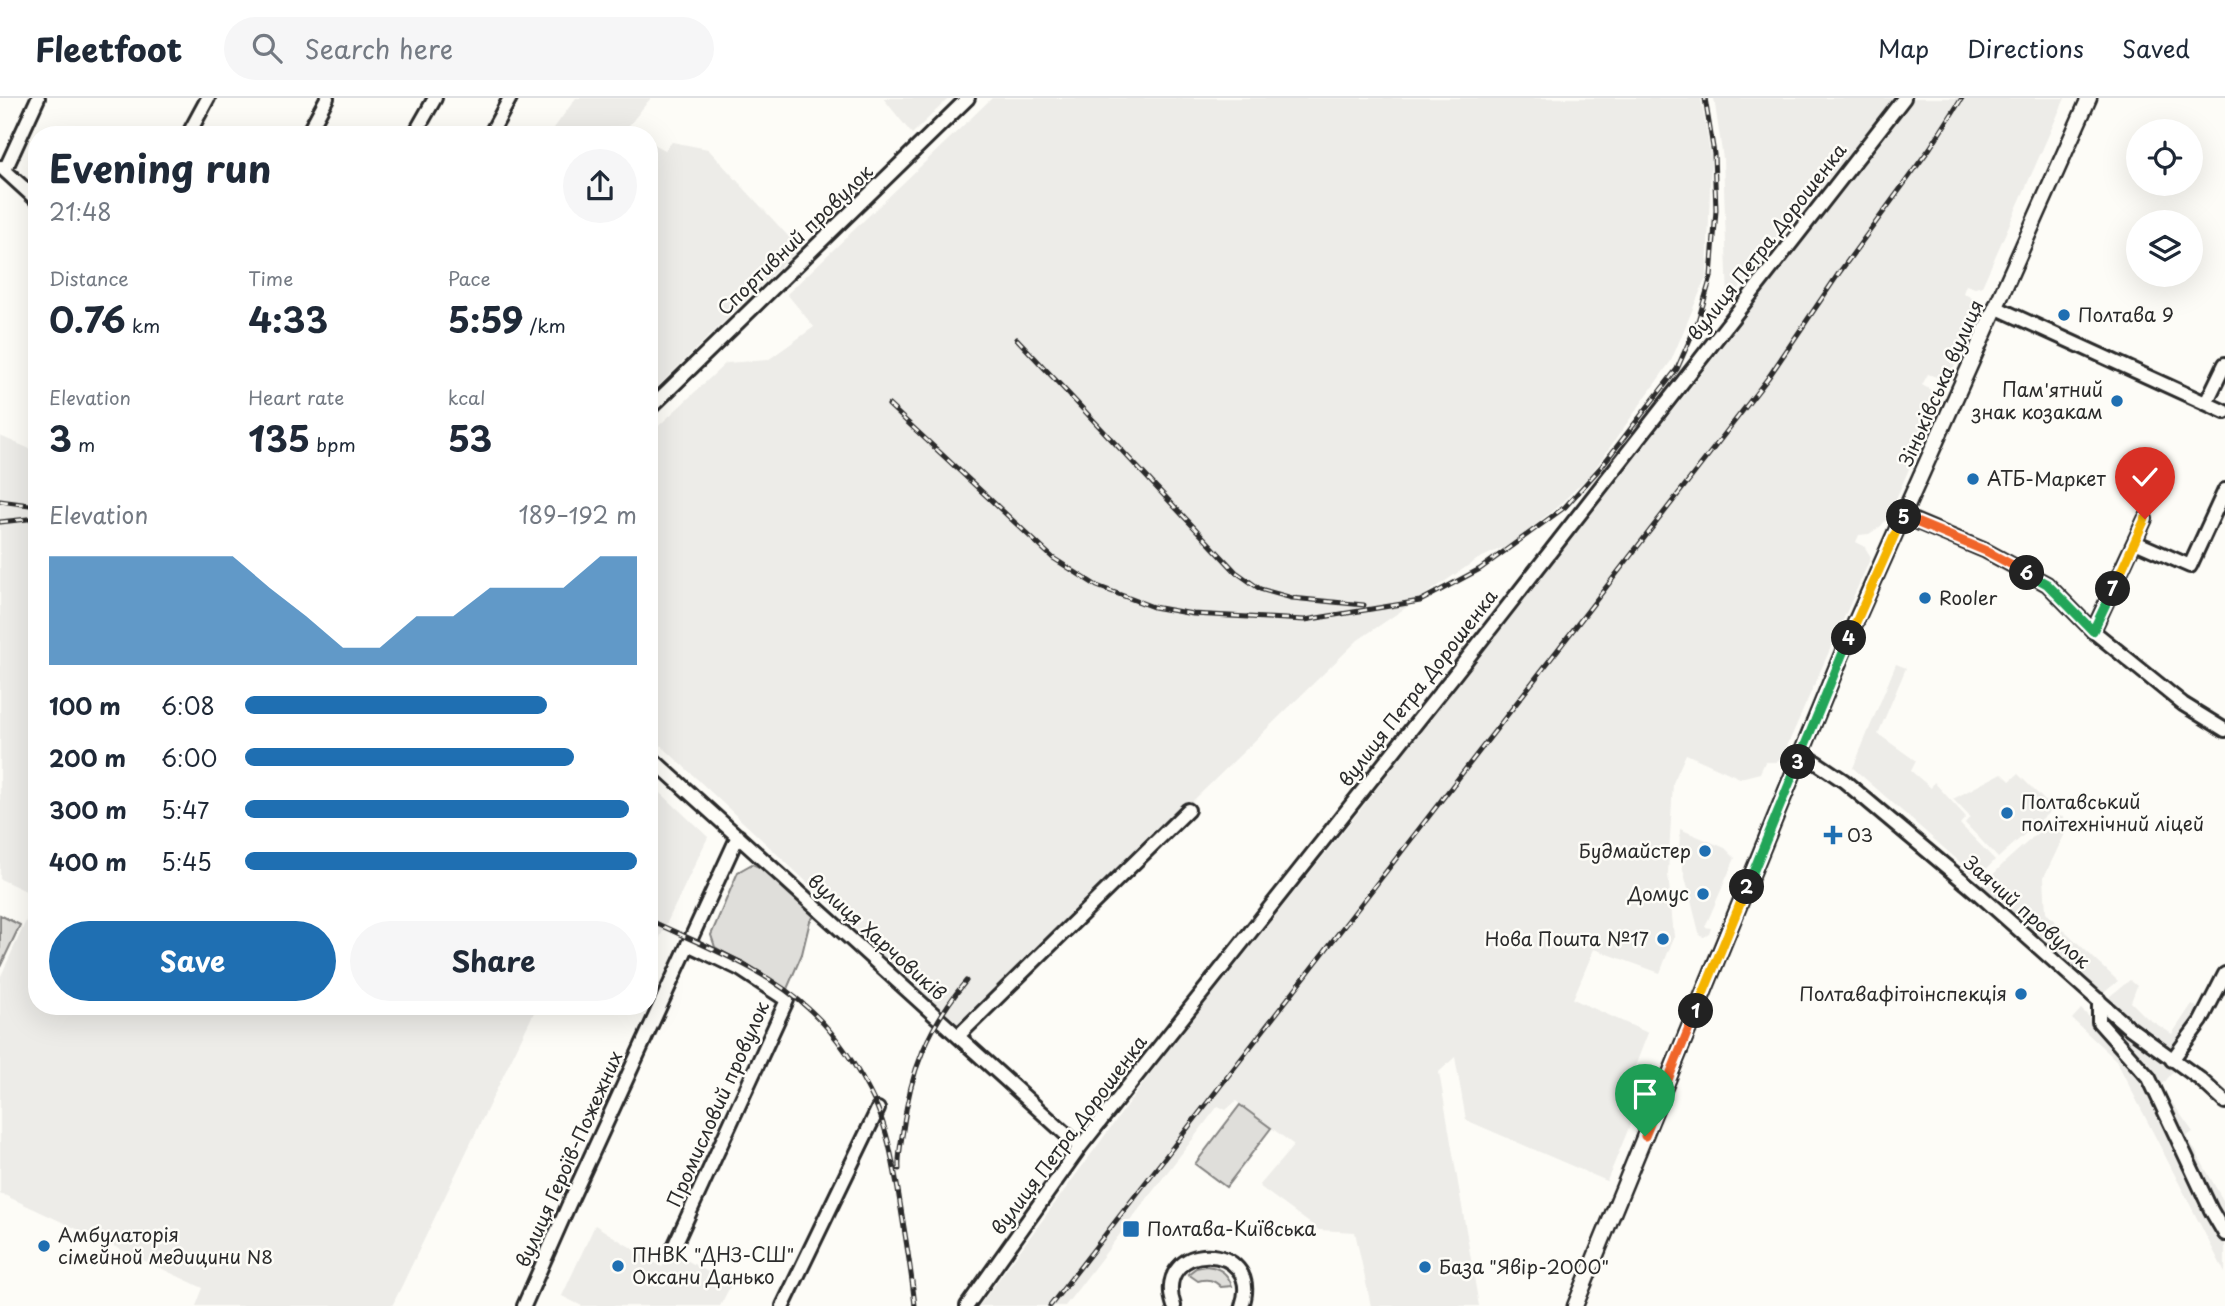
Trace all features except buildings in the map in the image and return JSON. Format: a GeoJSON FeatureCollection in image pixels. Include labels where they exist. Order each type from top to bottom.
{"type":"FeatureCollection","features":[{"type":"Feature","properties":{"kind":"main road","name":"Зіньківська вулиця"},"geometry":{"type":"LineString","coordinates":[[1575,1306],[1852,630],[2089,98]]}},
{"type":"Feature","properties":{"kind":"street"},"geometry":{"type":"LineString","coordinates":[[28,192],[2,168],[38,98]]}},
{"type":"Feature","properties":{"kind":"street"},"geometry":{"type":"LineString","coordinates":[[193,126],[208,98]]}},
{"type":"Feature","properties":{"kind":"street"},"geometry":{"type":"LineString","coordinates":[[312,126],[327,98]]}},
{"type":"Feature","properties":{"kind":"street"},"geometry":{"type":"LineString","coordinates":[[419,126],[435,98]]}},
{"type":"Feature","properties":{"kind":"street"},"geometry":{"type":"LineString","coordinates":[[495,126],[510,98]]}},
{"type":"Feature","properties":{"kind":"street","name":"Спортивний провулок"},"geometry":{"type":"LineString","coordinates":[[658,400],[968,98]]}},
{"type":"Feature","properties":{"kind":"street","name":"вулиця Петра Дорошенка"},"geometry":{"type":"LineString","coordinates":[[967,1306],[1080,1147],[1463,663],[1904,98]]}},
{"type":"Feature","properties":{"kind":"street"},"geometry":{"type":"LineString","coordinates":[[1995,306],[2225,412]]}},
{"type":"Feature","properties":{"kind":"street"},"geometry":{"type":"LineString","coordinates":[[2206,403],[2225,364]]}},
{"type":"Feature","properties":{"kind":"street"},"geometry":{"type":"LineString","coordinates":[[2135,542],[2190,566],[2225,490]]}},
{"type":"Feature","properties":{"kind":"street"},"geometry":{"type":"LineString","coordinates":[[1903,516],[1986,551],[2047,584],[2093,631],[2183,704],[2225,730]]}},
{"type":"Feature","properties":{"kind":"street"},"geometry":{"type":"LineString","coordinates":[[2093,631],[2145,519]]}},
{"type":"Feature","properties":{"kind":"street","name":"Заячий провулок"},"geometry":{"type":"LineString","coordinates":[[1802,753],[1844,781],[1980,895],[2099,1000],[2172,1060],[2200,1079],[2225,1102]]}},
{"type":"Feature","properties":{"kind":"street","name":"вулиця Харчовиків"},"geometry":{"type":"LineString","coordinates":[[658,764],[1080,1147]]}},
{"type":"Feature","properties":{"kind":"street"},"geometry":{"type":"LineString","coordinates":[[958,1036],[1188,810]]}},
{"type":"Feature","properties":{"kind":"street","name":"вулиця Героїв-Пожежних"},"geometry":{"type":"LineString","coordinates":[[658,1009],[737,836]]}},
{"type":"Feature","properties":{"kind":"street","name":"Промисловий провулок"},"geometry":{"type":"LineString","coordinates":[[672,1251],[786,1000],[740,970],[688,943]]}},
{"type":"Feature","properties":{"kind":"street"},"geometry":{"type":"LineString","coordinates":[[2172,1060],[2201,1021],[2225,974]]}},
{"type":"Feature","properties":{"kind":"street"},"geometry":{"type":"LineString","coordinates":[[2099,1000],[2099,1021],[2149,1078],[2225,1234]]}},
{"type":"Feature","properties":{"kind":"street","name":"вулиця Героїв-Пожежних"},"geometry":{"type":"LineString","coordinates":[[524,1306],[655,1015]]}},
{"type":"Feature","properties":{"kind":"street"},"geometry":{"type":"LineString","coordinates":[[783,1306],[878,1109]]}},
{"type":"Feature","properties":{"kind":"street"},"geometry":{"type":"LineString","coordinates":[[1174,1306],[1171,1285],[1178,1269],[1195,1256],[1210,1254],[1224,1258],[1239,1272],[1245,1291],[1242,1306]]}},
{"type":"Feature","properties":{"kind":"shaded area"},"geometry":{"type":"Polygon","coordinates":[[[576,98],[650,98],[629,126],[556,126],[576,98]]]}},
{"type":"Feature","properties":{"kind":"shaded area"},"geometry":{"type":"Polygon","coordinates":[[[883,98],[949,98],[912,134],[883,98]]]}},
{"type":"Feature","properties":{"kind":"shaded area"},"geometry":{"type":"Polygon","coordinates":[[[992,98],[1701,98],[1711,159],[1707,275],[1671,361],[1591,474],[1557,507],[1513,543],[1478,559],[1358,640],[958,1030],[898,974],[874,945],[658,742],[658,427],[726,363],[768,360],[814,327],[787,294],[992,98]]]}},
{"type":"Feature","properties":{"kind":"shaded area"},"geometry":{"type":"Polygon","coordinates":[[[1714,98],[1894,98],[1728,302],[1723,159],[1714,98]]]}},
{"type":"Feature","properties":{"kind":"shaded area"},"geometry":{"type":"Polygon","coordinates":[[[1913,98],[2065,98],[1982,286],[1975,288],[1966,285],[1963,293],[1977,301],[1979,309],[1952,372],[1945,380],[1928,374],[1922,385],[1936,393],[1939,400],[1888,517],[1869,534],[1859,535],[1856,542],[1864,546],[1871,557],[1784,753],[1777,762],[1765,762],[1760,773],[1740,778],[1686,754],[1673,783],[1668,874],[1674,937],[1660,973],[1594,949],[1573,999],[1648,1033],[1630,1079],[1646,1086],[1607,1181],[1466,1120],[1455,1057],[1439,1072],[1479,1306],[1371,1306],[1355,1232],[1319,1230],[1259,1186],[1294,1145],[1236,1101],[1226,1110],[1218,1106],[1065,1306],[979,1306],[1168,1050],[1361,809],[1528,592],[1689,390],[1913,98]]]}},
{"type":"Feature","properties":{"kind":"shaded area"},"geometry":{"type":"Polygon","coordinates":[[[672,142],[708,149],[799,248],[658,386],[658,146],[665,150],[672,142]]]}},
{"type":"Feature","properties":{"kind":"shaded area"},"geometry":{"type":"Polygon","coordinates":[[[0,436],[28,448],[28,892],[0,879],[0,436]]]}},
{"type":"Feature","properties":{"kind":"shaded area"},"geometry":{"type":"Polygon","coordinates":[[[1896,664],[1906,668],[1878,734],[1916,761],[1911,771],[1931,788],[1934,782],[1966,817],[1960,824],[1995,860],[1978,878],[1853,768],[1896,664]]]}},
{"type":"Feature","properties":{"kind":"shaded area","name":"Полтавський політехнічний ліцей"},"geometry":{"type":"Polygon","coordinates":[[[2002,773],[2010,781],[2018,774],[2053,809],[1998,858],[1965,823],[1970,817],[1953,799],[2002,773]]]}},
{"type":"Feature","properties":{"kind":"shaded area"},"geometry":{"type":"Polygon","coordinates":[[[658,790],[708,837],[658,941],[658,790]]]}},
{"type":"Feature","properties":{"kind":"shaded area"},"geometry":{"type":"Polygon","coordinates":[[[2057,816],[2063,817],[2069,825],[2044,877],[2046,913],[2118,981],[2100,996],[1983,885],[2057,816]]]}},
{"type":"Feature","properties":{"kind":"shaded area"},"geometry":{"type":"Polygon","coordinates":[[[1680,829],[1725,848],[1735,858],[1705,927],[1711,928],[1709,934],[1704,937],[1700,936],[1679,854],[1680,829]]]}},
{"type":"Feature","properties":{"kind":"shaded area"},"geometry":{"type":"Polygon","coordinates":[[[752,864],[769,871],[816,914],[810,921],[802,954],[787,989],[715,947],[711,935],[738,872],[752,864]]]}},
{"type":"Feature","properties":{"kind":"shaded area"},"geometry":{"type":"Polygon","coordinates":[[[0,915],[20,925],[0,967],[0,915]]]}},
{"type":"Feature","properties":{"kind":"shaded area"},"geometry":{"type":"Polygon","coordinates":[[[28,917],[28,1015],[533,1015],[392,1306],[196,1306],[203,1288],[0,1193],[0,978],[28,917]]]}},
{"type":"Feature","properties":{"kind":"shaded area"},"geometry":{"type":"Polygon","coordinates":[[[2130,980],[2137,986],[2131,1002],[2147,1018],[2172,1034],[2192,1004],[2204,1012],[2171,1055],[2110,1004],[2110,996],[2130,980]]]}},
{"type":"Feature","properties":{"kind":"shaded area"},"geometry":{"type":"Polygon","coordinates":[[[2081,1009],[2123,1050],[2150,1090],[2148,1091],[2207,1210],[2225,1240],[2225,1273],[2116,1060],[2072,1019],[2081,1009]]]}},
{"type":"Feature","properties":{"kind":"shaded area"},"geometry":{"type":"Polygon","coordinates":[[[2107,1011],[2177,1067],[2163,1084],[2162,1092],[2167,1104],[2171,1101],[2193,1132],[2187,1136],[2225,1204],[2225,1228],[2150,1071],[2104,1019],[2103,1015],[2107,1011]]]}},
{"type":"Feature","properties":{"kind":"shaded area"},"geometry":{"type":"Polygon","coordinates":[[[1240,1105],[1271,1128],[1226,1187],[1195,1164],[1240,1105]]]}},
{"type":"Feature","properties":{"kind":"shaded area","name":"ПНВК \"ДНЗ-СШ\" Оксани Данько"},"geometry":{"type":"Polygon","coordinates":[[[595,1225],[662,1267],[665,1262],[669,1263],[674,1253],[731,1285],[720,1306],[582,1306],[562,1296],[595,1225]]]}},
{"type":"Feature","properties":{"kind":"shaded area"},"geometry":{"type":"Polygon","coordinates":[[[1206,1266],[1222,1272],[1232,1286],[1221,1287],[1213,1281],[1198,1281],[1188,1274],[1196,1268],[1206,1266]]]}},
{"type":"Feature","properties":{"kind":"railway"},"geometry":{"type":"LineString","coordinates":[[889,405],[1053,558],[1097,586],[1153,607],[1193,614],[1305,620],[1420,601],[1480,569],[1565,507],[1601,467],[1677,369],[1698,321],[1711,277],[1716,210],[1714,154],[1705,98]]}},
{"type":"Feature","properties":{"kind":"railway"},"geometry":{"type":"LineString","coordinates":[[1050,1306],[1768,378],[1839,273],[1930,148],[1962,98]]}},
{"type":"Feature","properties":{"kind":"railway"},"geometry":{"type":"LineString","coordinates":[[1017,339],[1236,572],[1260,589],[1292,598],[1364,605]]}},
{"type":"Feature","properties":{"kind":"railway"},"geometry":{"type":"LineString","coordinates":[[0,501],[28,505]]}},
{"type":"Feature","properties":{"kind":"railway"},"geometry":{"type":"LineString","coordinates":[[0,522],[28,519]]}},
{"type":"Feature","properties":{"kind":"railway"},"geometry":{"type":"LineString","coordinates":[[658,924],[755,971],[794,996],[831,1032],[848,1056],[877,1107],[887,1138],[898,1190],[915,1306]]}},
{"type":"Feature","properties":{"kind":"railway"},"geometry":{"type":"LineString","coordinates":[[899,1169],[906,1109],[916,1069],[931,1033],[966,981]]}},
{"type":"Feature","properties":{"kind":"place","name":"Полтава 9"},"geometry":{"type":"Point","coordinates":[2064,315]}},
{"type":"Feature","properties":{"kind":"place","name":"Пам'ятний знак козакам"},"geometry":{"type":"Point","coordinates":[2117,401]}},
{"type":"Feature","properties":{"kind":"place","name":"АТБ-Маркет"},"geometry":{"type":"Point","coordinates":[1973,479]}},
{"type":"Feature","properties":{"kind":"place","name":"Rooler"},"geometry":{"type":"Point","coordinates":[1925,598]}},
{"type":"Feature","properties":{"kind":"place","name":"Полтавський політехнічний ліцей"},"geometry":{"type":"Point","coordinates":[2007,813]}},
{"type":"Feature","properties":{"kind":"place","name":"03"},"geometry":{"type":"Point","coordinates":[1833,835]}},
{"type":"Feature","properties":{"kind":"place","name":"Будмайстер"},"geometry":{"type":"Point","coordinates":[1705,851]}},
{"type":"Feature","properties":{"kind":"place","name":"Домус"},"geometry":{"type":"Point","coordinates":[1703,894]}},
{"type":"Feature","properties":{"kind":"place","name":"Нова Пошта №17"},"geometry":{"type":"Point","coordinates":[1663,939]}},
{"type":"Feature","properties":{"kind":"place","name":"Полтавафітоінспекція"},"geometry":{"type":"Point","coordinates":[2021,994]}},
{"type":"Feature","properties":{"kind":"place","name":"Полтава-Київська"},"geometry":{"type":"Point","coordinates":[1131,1229]}},
{"type":"Feature","properties":{"kind":"place","name":"Амбулаторія сімейной медицини N8"},"geometry":{"type":"Point","coordinates":[44,1246]}},
{"type":"Feature","properties":{"kind":"place","name":"ПНВК \"ДНЗ-СШ\" Оксани Данько"},"geometry":{"type":"Point","coordinates":[618,1266]}},
{"type":"Feature","properties":{"kind":"place","name":"База \"Явір-2000\""},"geometry":{"type":"Point","coordinates":[1425,1267]}},
{"type":"Feature","properties":{"kind":"route"},"geometry":{"type":"LineString","coordinates":[[1645,1136],[1852,630],[1903,516],[1986,551],[2047,584],[2093,631],[2145,519]]}}]}
